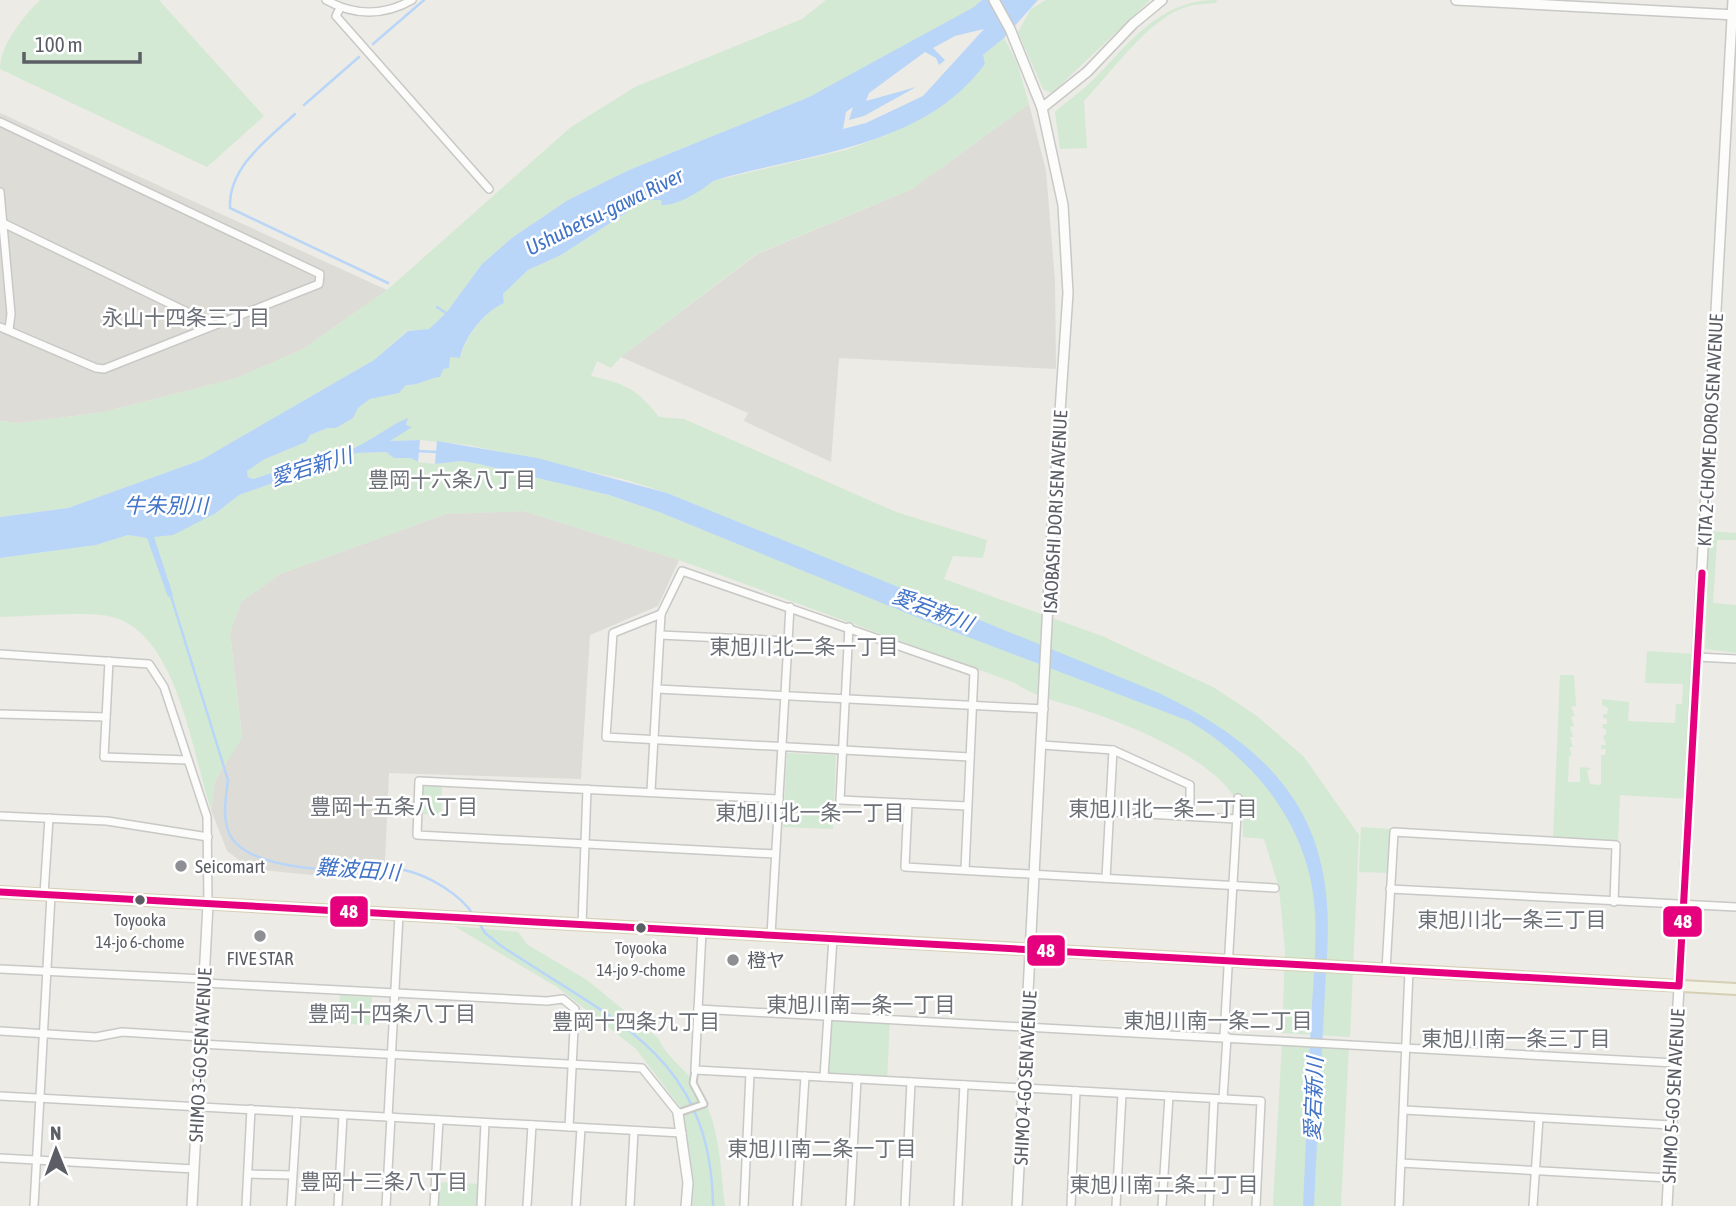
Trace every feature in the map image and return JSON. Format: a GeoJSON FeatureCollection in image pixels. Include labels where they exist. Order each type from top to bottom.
{"type":"FeatureCollection","features":[{"type":"Feature","properties":{"kind":"main road"},"geometry":{"type":"LineString","coordinates":[[0,892],[1736,989]]}},
{"type":"Feature","properties":{"kind":"street"},"geometry":{"type":"LineString","coordinates":[[326,0],[340,8],[378,12],[412,0]]}},
{"type":"Feature","properties":{"kind":"street","name":"ISAOBASHI DORI SEN AVENUE"},"geometry":{"type":"LineString","coordinates":[[994,0],[1042,108],[1062,205],[1068,293],[1051,545],[1032,950]]}},
{"type":"Feature","properties":{"kind":"street"},"geometry":{"type":"LineString","coordinates":[[1042,108],[1087,72],[1133,24],[1162,0]]}},
{"type":"Feature","properties":{"kind":"street"},"geometry":{"type":"LineString","coordinates":[[1456,0],[1734,15]]}},
{"type":"Feature","properties":{"kind":"street","name":"KITA 2-CHOME DORO SEN AVENUE"},"geometry":{"type":"LineString","coordinates":[[1679,986],[1733,0]]}},
{"type":"Feature","properties":{"kind":"street"},"geometry":{"type":"LineString","coordinates":[[340,8],[337,16],[489,189]]}},
{"type":"Feature","properties":{"kind":"street"},"geometry":{"type":"LineString","coordinates":[[0,122],[320,274],[319,284],[104,369],[96,368],[4,328],[11,314],[0,192]]}},
{"type":"Feature","properties":{"kind":"street"},"geometry":{"type":"LineString","coordinates":[[3,223],[214,325]]}},
{"type":"Feature","properties":{"kind":"street"},"geometry":{"type":"LineString","coordinates":[[651,791],[661,614],[682,570],[974,672],[965,870]]}},
{"type":"Feature","properties":{"kind":"street"},"geometry":{"type":"LineString","coordinates":[[771,935],[790,607]]}},
{"type":"Feature","properties":{"kind":"street"},"geometry":{"type":"LineString","coordinates":[[661,614],[613,633],[606,737],[970,757]]}},
{"type":"Feature","properties":{"kind":"street"},"geometry":{"type":"LineString","coordinates":[[849,627],[839,800],[967,806]]}},
{"type":"Feature","properties":{"kind":"street"},"geometry":{"type":"LineString","coordinates":[[660,635],[788,640]]}},
{"type":"Feature","properties":{"kind":"street"},"geometry":{"type":"LineString","coordinates":[[0,654],[149,664],[164,687],[207,817],[208,904]]}},
{"type":"Feature","properties":{"kind":"street"},"geometry":{"type":"LineString","coordinates":[[1697,657],[1736,659]]}},
{"type":"Feature","properties":{"kind":"street"},"geometry":{"type":"LineString","coordinates":[[109,661],[104,757],[188,760]]}},
{"type":"Feature","properties":{"kind":"street"},"geometry":{"type":"LineString","coordinates":[[657,689],[1044,709]]}},
{"type":"Feature","properties":{"kind":"street"},"geometry":{"type":"LineString","coordinates":[[0,714],[106,717]]}},
{"type":"Feature","properties":{"kind":"street"},"geometry":{"type":"LineString","coordinates":[[1042,745],[1112,750],[1190,785],[1190,816]]}},
{"type":"Feature","properties":{"kind":"street"},"geometry":{"type":"LineString","coordinates":[[1106,878],[1112,750]]}},
{"type":"Feature","properties":{"kind":"street"},"geometry":{"type":"LineString","coordinates":[[775,854],[417,835],[418,794],[419,781],[779,799]]}},
{"type":"Feature","properties":{"kind":"street"},"geometry":{"type":"LineString","coordinates":[[582,925],[587,789]]}},
{"type":"Feature","properties":{"kind":"street"},"geometry":{"type":"LineString","coordinates":[[1223,1100],[1238,798]]}},
{"type":"Feature","properties":{"kind":"street"},"geometry":{"type":"LineString","coordinates":[[908,803],[905,867],[1275,888]]}},
{"type":"Feature","properties":{"kind":"street"},"geometry":{"type":"LineString","coordinates":[[1111,812],[1236,819]]}},
{"type":"Feature","properties":{"kind":"street"},"geometry":{"type":"LineString","coordinates":[[0,816],[107,821],[208,837]]}},
{"type":"Feature","properties":{"kind":"street"},"geometry":{"type":"LineString","coordinates":[[34,1206],[46,972],[49,818]]}},
{"type":"Feature","properties":{"kind":"street"},"geometry":{"type":"LineString","coordinates":[[1386,969],[1394,832],[1616,845],[1614,902]]}},
{"type":"Feature","properties":{"kind":"street"},"geometry":{"type":"LineString","coordinates":[[1390,889],[1736,907]]}},
{"type":"Feature","properties":{"kind":"street","name":"SHIMO 3-GO SEN AVENUE"},"geometry":{"type":"LineString","coordinates":[[192,1206],[208,904]]}},
{"type":"Feature","properties":{"kind":"street"},"geometry":{"type":"LineString","coordinates":[[386,1206],[390,1054],[399,915]]}},
{"type":"Feature","properties":{"kind":"street"},"geometry":{"type":"LineString","coordinates":[[681,1112],[704,1104],[693,1083],[702,932]]}},
{"type":"Feature","properties":{"kind":"street"},"geometry":{"type":"LineString","coordinates":[[824,1077],[833,939]]}},
{"type":"Feature","properties":{"kind":"street","name":"SHIMO 4-GO SEN AVENUE"},"geometry":{"type":"LineString","coordinates":[[1017,1206],[1032,950]]}},
{"type":"Feature","properties":{"kind":"street"},"geometry":{"type":"LineString","coordinates":[[0,969],[395,993],[547,1001],[563,999],[575,1009],[569,1127]]}},
{"type":"Feature","properties":{"kind":"street"},"geometry":{"type":"LineString","coordinates":[[1399,1206],[1409,971]]}},
{"type":"Feature","properties":{"kind":"street","name":"SHIMO 5-GO SEN AVENUE"},"geometry":{"type":"LineString","coordinates":[[1667,1206],[1679,986]]}},
{"type":"Feature","properties":{"kind":"street"},"geometry":{"type":"LineString","coordinates":[[698,1009],[1342,1042],[1675,1063]]}},
{"type":"Feature","properties":{"kind":"street"},"geometry":{"type":"LineString","coordinates":[[0,1031],[96,1037],[122,1032],[390,1054],[642,1068],[681,1112],[688,1183],[686,1206]]}},
{"type":"Feature","properties":{"kind":"street"},"geometry":{"type":"LineString","coordinates":[[695,1070],[1261,1101],[1256,1206]]}},
{"type":"Feature","properties":{"kind":"street"},"geometry":{"type":"LineString","coordinates":[[744,1206],[750,1073]]}},
{"type":"Feature","properties":{"kind":"street"},"geometry":{"type":"LineString","coordinates":[[796,1206],[805,1076]]}},
{"type":"Feature","properties":{"kind":"street"},"geometry":{"type":"LineString","coordinates":[[850,1206],[857,1079]]}},
{"type":"Feature","properties":{"kind":"street"},"geometry":{"type":"LineString","coordinates":[[905,1206],[911,1082]]}},
{"type":"Feature","properties":{"kind":"street"},"geometry":{"type":"LineString","coordinates":[[958,1206],[964,1085]]}},
{"type":"Feature","properties":{"kind":"street"},"geometry":{"type":"LineString","coordinates":[[1071,1206],[1076,1091]]}},
{"type":"Feature","properties":{"kind":"street"},"geometry":{"type":"LineString","coordinates":[[1116,1206],[1122,1094]]}},
{"type":"Feature","properties":{"kind":"street"},"geometry":{"type":"LineString","coordinates":[[0,1096],[682,1133]]}},
{"type":"Feature","properties":{"kind":"street"},"geometry":{"type":"LineString","coordinates":[[1162,1206],[1168,1096]]}},
{"type":"Feature","properties":{"kind":"street"},"geometry":{"type":"LineString","coordinates":[[1209,1206],[1214,1099]]}},
{"type":"Feature","properties":{"kind":"street"},"geometry":{"type":"LineString","coordinates":[[246,1206],[251,1110]]}},
{"type":"Feature","properties":{"kind":"street"},"geometry":{"type":"LineString","coordinates":[[1404,1110],[1671,1125]]}},
{"type":"Feature","properties":{"kind":"street"},"geometry":{"type":"LineString","coordinates":[[291,1206],[297,1112]]}},
{"type":"Feature","properties":{"kind":"street"},"geometry":{"type":"LineString","coordinates":[[338,1206],[343,1115]]}},
{"type":"Feature","properties":{"kind":"street"},"geometry":{"type":"LineString","coordinates":[[1532,1206],[1539,1118]]}},
{"type":"Feature","properties":{"kind":"street"},"geometry":{"type":"LineString","coordinates":[[435,1206],[439,1120]]}},
{"type":"Feature","properties":{"kind":"street"},"geometry":{"type":"LineString","coordinates":[[481,1206],[485,1122]]}},
{"type":"Feature","properties":{"kind":"street"},"geometry":{"type":"LineString","coordinates":[[527,1206],[532,1125]]}},
{"type":"Feature","properties":{"kind":"street"},"geometry":{"type":"LineString","coordinates":[[576,1206],[581,1128]]}},
{"type":"Feature","properties":{"kind":"street"},"geometry":{"type":"LineString","coordinates":[[630,1206],[634,1131]]}},
{"type":"Feature","properties":{"kind":"street"},"geometry":{"type":"LineString","coordinates":[[0,1158],[194,1169]]}},
{"type":"Feature","properties":{"kind":"street"},"geometry":{"type":"LineString","coordinates":[[1401,1163],[1669,1178]]}},
{"type":"Feature","properties":{"kind":"street"},"geometry":{"type":"LineString","coordinates":[[248,1174],[292,1175]]}},
{"type":"Feature","properties":{"kind":"shaded area"},"geometry":{"type":"Polygon","coordinates":[[[1029,104],[1046,171],[1055,282],[1056,369],[839,358],[831,462],[744,421],[748,413],[621,357],[757,254],[912,189],[1029,104]]]}},
{"type":"Feature","properties":{"kind":"shaded area"},"geometry":{"type":"Polygon","coordinates":[[[0,113],[387,290],[303,349],[237,378],[104,412],[20,423],[0,421],[0,113]]]}},
{"type":"Feature","properties":{"kind":"shaded area"},"geometry":{"type":"Polygon","coordinates":[[[524,511],[679,560],[658,606],[590,635],[581,779],[389,773],[384,882],[251,869],[227,851],[211,810],[215,781],[242,737],[230,633],[241,602],[280,574],[446,514],[524,511]]]}},
{"type":"Feature","properties":{"kind":"green space"},"geometry":{"type":"Polygon","coordinates":[[[40,0],[159,0],[264,116],[207,167],[0,69],[8,41],[40,0]]]}},
{"type":"Feature","properties":{"kind":"green space"},"geometry":{"type":"Polygon","coordinates":[[[826,0],[992,0],[809,97],[629,170],[568,200],[513,237],[482,264],[446,313],[429,329],[407,331],[374,360],[201,460],[68,508],[0,517],[0,421],[20,423],[104,412],[237,378],[303,349],[387,290],[571,127],[635,87],[802,19],[826,0]]]}},
{"type":"Feature","properties":{"kind":"green space"},"geometry":{"type":"Polygon","coordinates":[[[1046,0],[1150,0],[1052,93],[1043,89],[1018,32],[1031,9],[1046,0]]]}},
{"type":"Feature","properties":{"kind":"green space"},"geometry":{"type":"Polygon","coordinates":[[[1217,0],[1216,3],[1189,6],[1174,12],[1146,33],[1084,101],[1087,148],[1060,149],[1055,112],[1147,26],[1178,7],[1217,0]]]}},
{"type":"Feature","properties":{"kind":"green space"},"geometry":{"type":"Polygon","coordinates":[[[1004,38],[1017,63],[1029,104],[912,189],[756,254],[621,357],[611,368],[597,361],[591,376],[630,389],[659,417],[684,419],[896,512],[987,540],[983,558],[953,556],[944,579],[1102,636],[1213,687],[1257,716],[1304,757],[1359,835],[1350,1037],[1282,1033],[1285,951],[1279,888],[1264,839],[1243,837],[1242,816],[1234,797],[1197,762],[1119,722],[1036,694],[1015,683],[679,560],[524,511],[446,514],[280,574],[241,602],[230,633],[242,738],[215,781],[211,810],[178,694],[164,665],[148,641],[127,623],[102,615],[0,617],[0,558],[96,545],[128,535],[147,538],[216,513],[239,495],[357,453],[386,452],[394,458],[411,458],[418,462],[435,464],[461,461],[479,464],[609,495],[659,512],[1041,665],[1041,646],[667,493],[623,479],[468,445],[420,440],[389,441],[411,427],[406,425],[408,419],[359,446],[253,479],[248,477],[247,470],[265,459],[306,442],[310,435],[327,428],[336,428],[353,418],[358,408],[370,399],[398,393],[406,385],[426,380],[442,367],[450,356],[460,358],[466,342],[477,326],[490,312],[504,303],[503,294],[528,270],[561,255],[646,200],[681,196],[713,181],[846,150],[887,135],[1004,38]]]}},
{"type":"Feature","properties":{"kind":"green space"},"geometry":{"type":"Polygon","coordinates":[[[1709,531],[1736,533],[1736,540],[1717,540],[1713,603],[1736,605],[1736,653],[1705,649],[1709,531]]]}},
{"type":"Feature","properties":{"kind":"green space"},"geometry":{"type":"Polygon","coordinates":[[[1647,651],[1696,654],[1687,799],[1620,795],[1618,842],[1553,838],[1560,675],[1574,675],[1576,706],[1571,707],[1575,716],[1571,717],[1574,726],[1570,727],[1573,747],[1569,747],[1572,755],[1569,756],[1568,782],[1580,782],[1580,767],[1591,768],[1587,771],[1590,784],[1601,785],[1601,755],[1605,755],[1606,749],[1601,749],[1601,745],[1606,745],[1603,735],[1606,735],[1606,729],[1602,728],[1603,724],[1607,724],[1603,714],[1607,714],[1608,708],[1602,705],[1602,699],[1629,702],[1628,721],[1675,723],[1676,704],[1682,704],[1683,684],[1645,683],[1647,651]]]}},
{"type":"Feature","properties":{"kind":"green space"},"geometry":{"type":"Polygon","coordinates":[[[787,753],[836,755],[833,829],[783,827],[787,753]]]}},
{"type":"Feature","properties":{"kind":"green space"},"geometry":{"type":"Polygon","coordinates":[[[428,783],[442,785],[441,815],[422,814],[423,788],[428,783]]]}},
{"type":"Feature","properties":{"kind":"green space"},"geometry":{"type":"Polygon","coordinates":[[[1361,827],[1392,829],[1389,873],[1359,872],[1361,827]]]}},
{"type":"Feature","properties":{"kind":"green space"},"geometry":{"type":"Polygon","coordinates":[[[454,926],[518,932],[528,945],[587,980],[659,1039],[696,1085],[710,1113],[718,1143],[725,1206],[692,1206],[694,1183],[683,1111],[636,1049],[557,987],[454,926]]]}},
{"type":"Feature","properties":{"kind":"green space"},"geometry":{"type":"Polygon","coordinates":[[[340,995],[372,997],[370,1025],[338,1023],[340,995]]]}},
{"type":"Feature","properties":{"kind":"green space"},"geometry":{"type":"Polygon","coordinates":[[[828,1015],[890,1018],[887,1081],[824,1077],[828,1015]]]}},
{"type":"Feature","properties":{"kind":"green space"},"geometry":{"type":"Polygon","coordinates":[[[1282,1042],[1349,1044],[1341,1206],[1273,1206],[1282,1042]]]}},
{"type":"Feature","properties":{"kind":"green space"},"geometry":{"type":"Polygon","coordinates":[[[436,1182],[482,1184],[481,1206],[434,1206],[436,1182]]]}},
{"type":"Feature","properties":{"kind":"water","name":"牛朱別川"},"geometry":{"type":"Polygon","coordinates":[[[982,0],[1038,0],[1004,38],[983,55],[985,64],[959,92],[929,114],[896,131],[860,144],[713,181],[675,203],[662,205],[661,200],[646,200],[561,255],[528,270],[503,294],[504,303],[476,326],[460,358],[450,357],[449,368],[443,369],[440,377],[406,385],[399,393],[370,399],[358,408],[353,418],[336,428],[327,428],[310,435],[306,442],[265,459],[247,471],[248,477],[253,479],[331,456],[363,444],[408,418],[406,425],[412,427],[390,441],[420,440],[418,462],[411,458],[394,458],[386,452],[357,453],[239,495],[216,513],[173,535],[154,537],[173,595],[168,597],[147,538],[128,535],[96,545],[0,558],[0,517],[68,508],[201,460],[374,360],[408,331],[429,329],[446,313],[482,264],[513,237],[568,200],[629,170],[809,97],[974,7],[982,0]],[[984,29],[955,36],[933,48],[945,60],[939,65],[936,58],[925,52],[869,93],[866,101],[916,87],[864,116],[849,120],[853,107],[846,112],[843,129],[866,123],[923,96],[984,29]]]}},
{"type":"Feature","properties":{"kind":"water"},"geometry":{"type":"Polygon","coordinates":[[[437,441],[537,458],[667,493],[1159,693],[1215,724],[1241,742],[1284,786],[1301,811],[1314,840],[1326,890],[1328,942],[1314,1206],[1303,1206],[1316,939],[1311,883],[1292,827],[1258,778],[1237,757],[1189,721],[926,621],[659,512],[609,495],[479,464],[461,461],[435,464],[437,441]]]}},
{"type":"Feature","properties":{"kind":"waterway"},"geometry":{"type":"LineString","coordinates":[[373,44],[424,0]]}},
{"type":"Feature","properties":{"kind":"waterway"},"geometry":{"type":"LineString","coordinates":[[304,105],[359,57]]}},
{"type":"Feature","properties":{"kind":"waterway"},"geometry":{"type":"LineString","coordinates":[[295,114],[262,144],[243,167],[231,193],[230,208],[388,283]]}},
{"type":"Feature","properties":{"kind":"waterway"},"geometry":{"type":"LineString","coordinates":[[437,307],[449,315]]}},
{"type":"Feature","properties":{"kind":"waterway","name":"愛宕新川"},"geometry":{"type":"LineString","coordinates":[[416,451],[437,452]]}},
{"type":"Feature","properties":{"kind":"waterway","name":"難波田川"},"geometry":{"type":"LineString","coordinates":[[170,593],[228,780],[226,820],[229,833],[238,845],[252,854],[290,866],[351,871],[400,869],[434,881],[453,894],[474,916]]}},
{"type":"Feature","properties":{"kind":"waterway","name":"難波田川"},"geometry":{"type":"LineString","coordinates":[[478,921],[485,933],[500,945],[615,1020],[647,1046],[674,1076],[694,1111],[708,1154],[713,1206]]}},
{"type":"Feature","properties":{"kind":"transit line","name":"48"},"geometry":{"type":"LineString","coordinates":[[0,892],[1679,986],[1702,573]]}},
{"type":"Feature","properties":{"kind":"place","name":"Seicomart"},"geometry":{"type":"Point","coordinates":[181,866]}},
{"type":"Feature","properties":{"kind":"place","name":"Toyooka 14-jo 6-chome"},"geometry":{"type":"Point","coordinates":[140,900]}},
{"type":"Feature","properties":{"kind":"place","name":"Toyooka 14-jo 9-chome"},"geometry":{"type":"Point","coordinates":[641,928]}},
{"type":"Feature","properties":{"kind":"place","name":"FIVE STAR"},"geometry":{"type":"Point","coordinates":[260,936]}},
{"type":"Feature","properties":{"kind":"place","name":"橙ヤ"},"geometry":{"type":"Point","coordinates":[733,960]}},
{"type":"Feature","properties":{"kind":"district","name":"永山十四条三丁目"},"geometry":{"type":"Point","coordinates":[186,317]}},
{"type":"Feature","properties":{"kind":"district","name":"豊岡十六条八丁目"},"geometry":{"type":"Point","coordinates":[452,479]}},
{"type":"Feature","properties":{"kind":"district","name":"東旭川北二条一丁目"},"geometry":{"type":"Point","coordinates":[804,646]}},
{"type":"Feature","properties":{"kind":"district","name":"豊岡十五条八丁目"},"geometry":{"type":"Point","coordinates":[394,806]}},
{"type":"Feature","properties":{"kind":"district","name":"東旭川北一条二丁目"},"geometry":{"type":"Point","coordinates":[1163,808]}},
{"type":"Feature","properties":{"kind":"district","name":"東旭川北一条一丁目"},"geometry":{"type":"Point","coordinates":[810,812]}},
{"type":"Feature","properties":{"kind":"district","name":"東旭川北一条三丁目"},"geometry":{"type":"Point","coordinates":[1512,919]}},
{"type":"Feature","properties":{"kind":"district","name":"東旭川南一条一丁目"},"geometry":{"type":"Point","coordinates":[861,1004]}},
{"type":"Feature","properties":{"kind":"district","name":"豊岡十四条八丁目"},"geometry":{"type":"Point","coordinates":[392,1013]}},
{"type":"Feature","properties":{"kind":"district","name":"東旭川南一条二丁目"},"geometry":{"type":"Point","coordinates":[1218,1020]}},
{"type":"Feature","properties":{"kind":"district","name":"豊岡十四条九丁目"},"geometry":{"type":"Point","coordinates":[636,1021]}},
{"type":"Feature","properties":{"kind":"district","name":"東旭川南一条三丁目"},"geometry":{"type":"Point","coordinates":[1516,1038]}},
{"type":"Feature","properties":{"kind":"district","name":"東旭川南二条一丁目"},"geometry":{"type":"Point","coordinates":[822,1148]}},
{"type":"Feature","properties":{"kind":"district","name":"豊岡十三条八丁目"},"geometry":{"type":"Point","coordinates":[384,1181]}},
{"type":"Feature","properties":{"kind":"district","name":"東旭川南二条二丁目"},"geometry":{"type":"Point","coordinates":[1164,1184]}},
{"type":"Feature","properties":{"kind":"water label","name":"Ushubetsu-gawa River"},"geometry":{"type":"Point","coordinates":[604,211]}}]}
